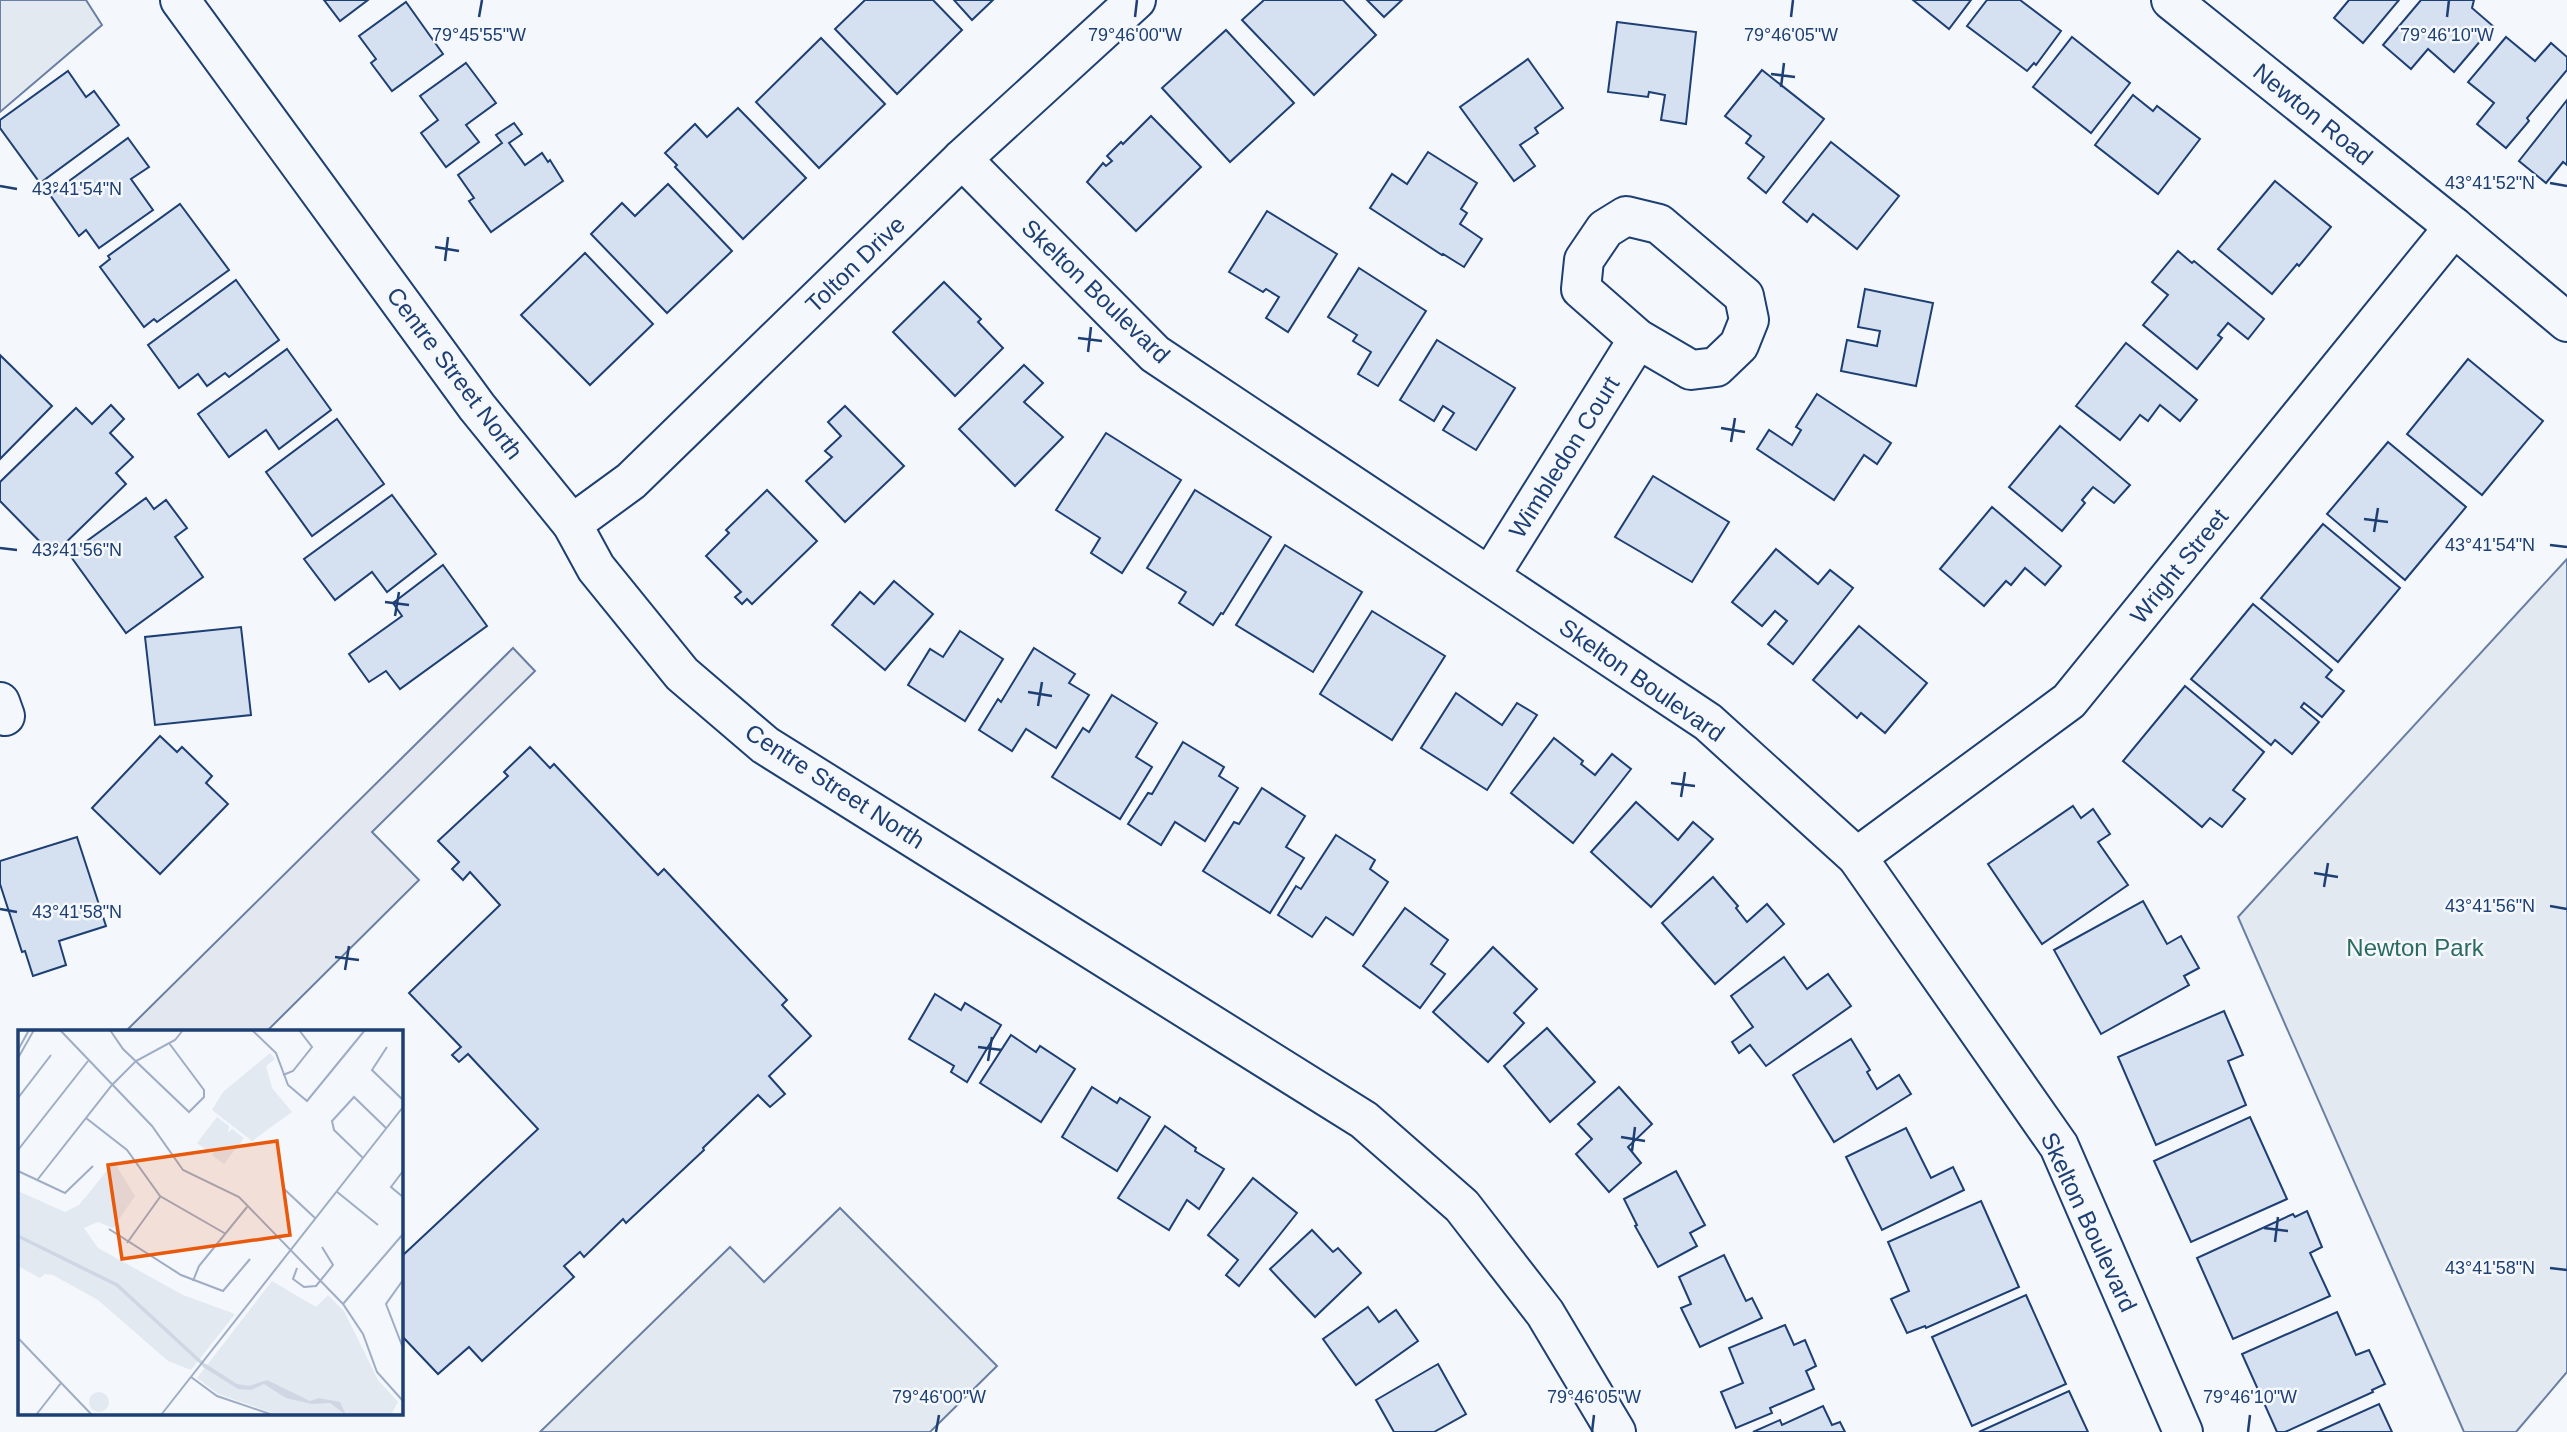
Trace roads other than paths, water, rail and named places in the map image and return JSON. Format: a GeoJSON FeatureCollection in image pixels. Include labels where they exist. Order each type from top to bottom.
{"type":"FeatureCollection","features":[{"type":"Feature","properties":{"kind":"street","name":"Centre Street North"},"geometry":{"type":"LineString","coordinates":[[180,0],[477,407],[572,524],[596,568],[682,674],[765,745],[1364,1120],[1462,1206],[1545,1313],[1616,1432]]}},
{"type":"Feature","properties":{"kind":"street","name":"Tolton Drive"},"geometry":{"type":"LineString","coordinates":[[572,524],[631,481],[962,159],[1136,0]]}},
{"type":"Feature","properties":{"kind":"street","name":"Newton Road"},"geometry":{"type":"LineString","coordinates":[[2171,0],[2454,227],[2567,322]]}},
{"type":"Feature","properties":{"kind":"street","name":"Skelton Boulevard"},"geometry":{"type":"LineString","coordinates":[[962,159],[1154,354],[1708,722],[1857,856],[2059,1146],[2183,1432]]}},
{"type":"Feature","properties":{"kind":"street","name":"Wright Street"},"geometry":{"type":"LineString","coordinates":[[1857,856],[2069,702],[2454,227]]}},
{"type":"Feature","properties":{"kind":"street","name":"Wimbledon Court"},"geometry":{"type":"LineString","coordinates":[[1490,576],[1638,339]]}},
{"type":"Feature","properties":{"kind":"park label","name":"Newton Park"},"geometry":{"type":"Point","coordinates":[2415,947]}}]}
